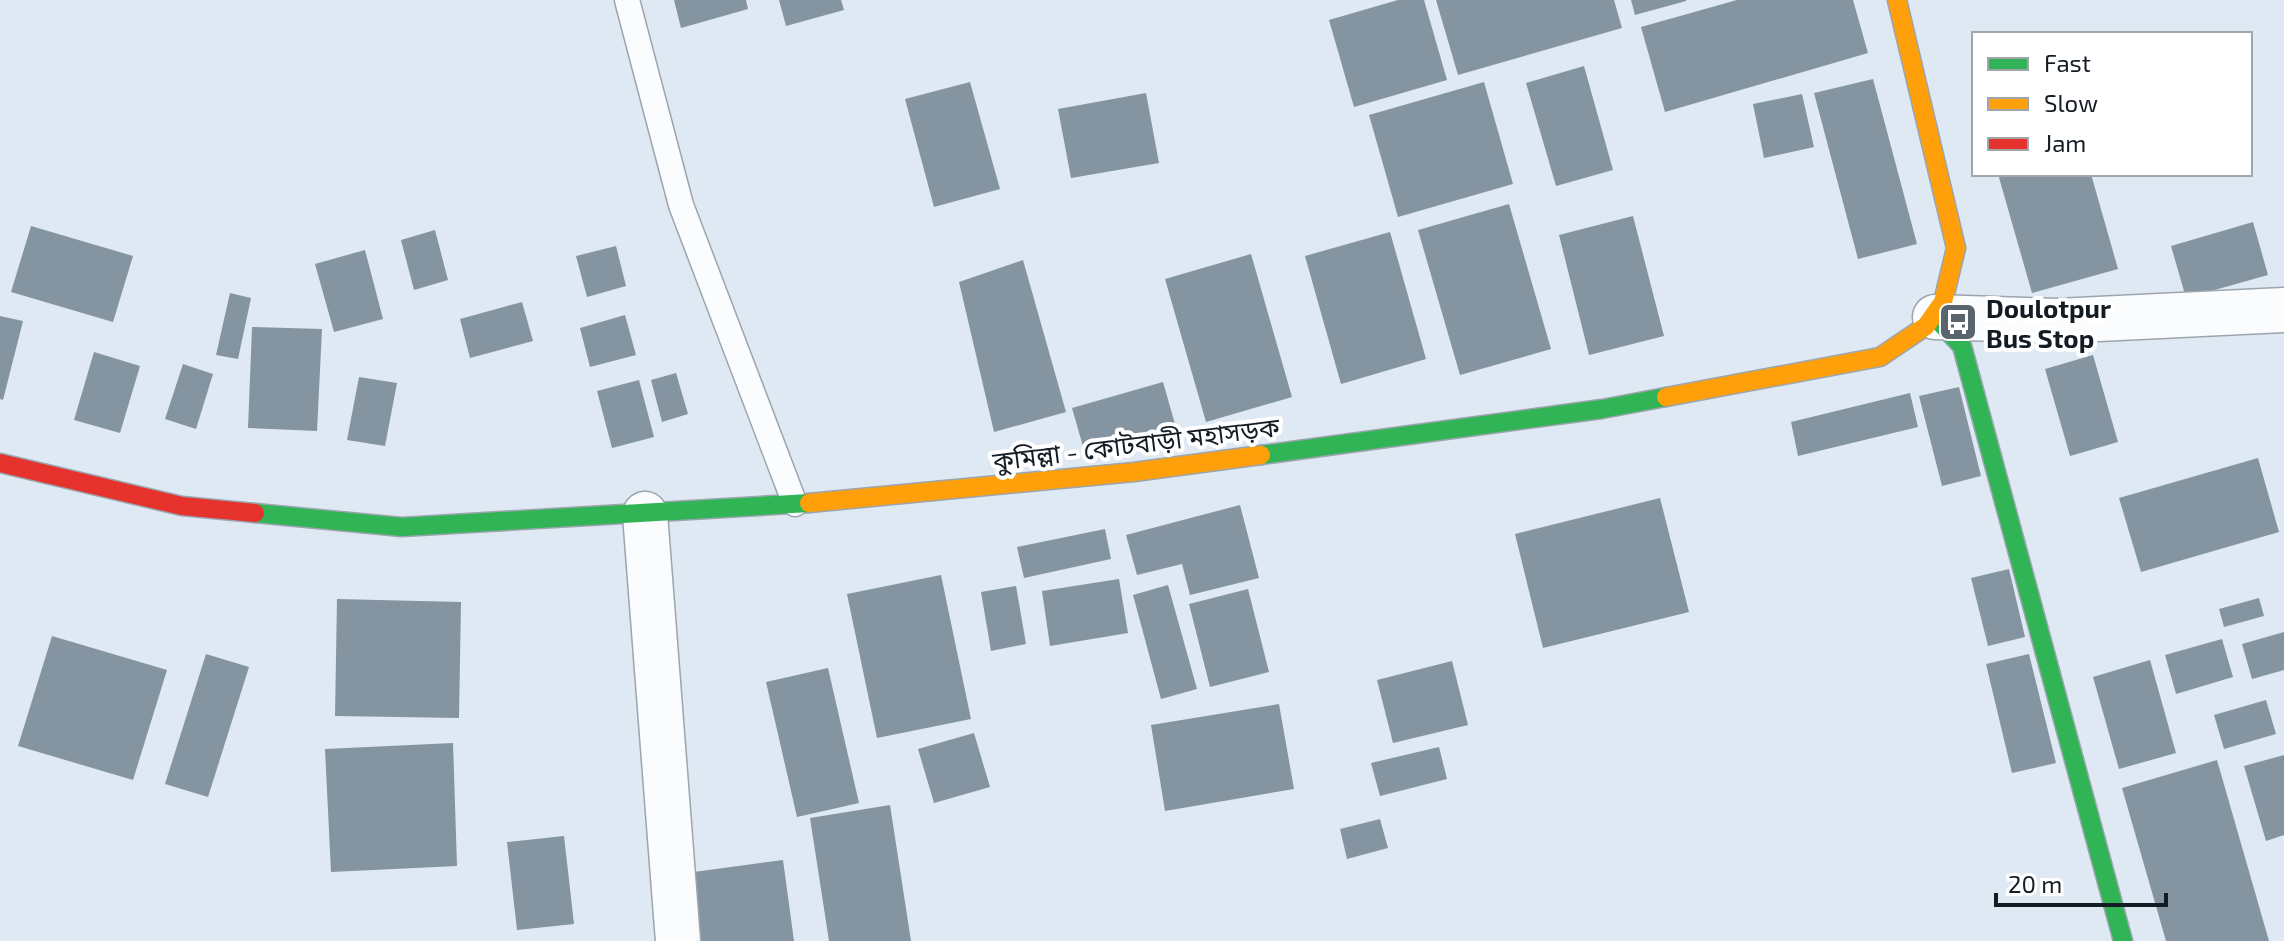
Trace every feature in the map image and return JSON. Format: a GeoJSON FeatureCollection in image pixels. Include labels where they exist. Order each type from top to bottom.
{"type":"FeatureCollection","features":[{"type":"Feature","properties":{"kind":"main road","name":"কুমিল্লা - কোটবাড়ী মহাসড়ক"},"geometry":{"type":"LineString","coordinates":[[0,463],[182,506],[402,527],[645,514],[795,504],[1134,472],[1602,409],[1880,357],[1915,338],[1935,317],[1951,287],[1956,248],[1897,0]]}},
{"type":"Feature","properties":{"kind":"main road"},"geometry":{"type":"LineString","coordinates":[[1935,317],[1962,346],[2123,941]]}},
{"type":"Feature","properties":{"kind":"street"},"geometry":{"type":"LineString","coordinates":[[1935,317],[2057,321],[2284,310]]}},
{"type":"Feature","properties":{"kind":"street"},"geometry":{"type":"LineString","coordinates":[[645,514],[678,941]]}},
{"type":"Feature","properties":{"kind":"lane"},"geometry":{"type":"LineString","coordinates":[[627,0],[681,205],[795,504]]}},
{"type":"Feature","properties":{"kind":"building"},"geometry":{"type":"Polygon","coordinates":[[[674,0],[746,0],[748,9],[681,28],[674,0]]]}},
{"type":"Feature","properties":{"kind":"building"},"geometry":{"type":"Polygon","coordinates":[[[779,0],[841,0],[844,10],[786,26],[779,0]]]}},
{"type":"Feature","properties":{"kind":"building"},"geometry":{"type":"Polygon","coordinates":[[[1398,0],[1424,0],[1447,80],[1354,107],[1329,20],[1398,0]]]}},
{"type":"Feature","properties":{"kind":"building"},"geometry":{"type":"Polygon","coordinates":[[[1436,0],[1614,0],[1622,28],[1458,75],[1436,0]]]}},
{"type":"Feature","properties":{"kind":"building"},"geometry":{"type":"Polygon","coordinates":[[[1631,0],[1686,0],[1686,1],[1635,15],[1631,0]]]}},
{"type":"Feature","properties":{"kind":"building"},"geometry":{"type":"Polygon","coordinates":[[[1737,0],[1853,0],[1868,53],[1665,112],[1641,27],[1737,0]]]}},
{"type":"Feature","properties":{"kind":"building"},"geometry":{"type":"Polygon","coordinates":[[[1584,66],[1613,170],[1556,186],[1526,83],[1584,66]]]}},
{"type":"Feature","properties":{"kind":"building"},"geometry":{"type":"Polygon","coordinates":[[[1873,79],[1917,244],[1858,259],[1814,93],[1873,79]]]}},
{"type":"Feature","properties":{"kind":"building"},"geometry":{"type":"Polygon","coordinates":[[[970,82],[1000,189],[934,207],[905,99],[970,82]]]}},
{"type":"Feature","properties":{"kind":"building"},"geometry":{"type":"Polygon","coordinates":[[[1484,82],[1513,184],[1398,217],[1369,115],[1484,82]]]}},
{"type":"Feature","properties":{"kind":"building"},"geometry":{"type":"Polygon","coordinates":[[[1146,93],[1159,163],[1071,178],[1058,109],[1146,93]]]}},
{"type":"Feature","properties":{"kind":"building"},"geometry":{"type":"Polygon","coordinates":[[[1802,94],[1814,147],[1764,158],[1753,104],[1802,94]]]}},
{"type":"Feature","properties":{"kind":"building"},"geometry":{"type":"Polygon","coordinates":[[[1999,176],[2092,176],[2118,269],[2032,293],[1999,176]]]}},
{"type":"Feature","properties":{"kind":"building"},"geometry":{"type":"Polygon","coordinates":[[[1509,204],[1551,349],[1460,375],[1418,230],[1509,204]]]}},
{"type":"Feature","properties":{"kind":"building"},"geometry":{"type":"Polygon","coordinates":[[[1633,216],[1664,336],[1589,355],[1559,235],[1633,216]]]}},
{"type":"Feature","properties":{"kind":"building"},"geometry":{"type":"Polygon","coordinates":[[[2253,222],[2268,275],[2186,298],[2171,246],[2253,222]]]}},
{"type":"Feature","properties":{"kind":"building"},"geometry":{"type":"Polygon","coordinates":[[[31,226],[133,256],[113,322],[11,292],[31,226]]]}},
{"type":"Feature","properties":{"kind":"building"},"geometry":{"type":"Polygon","coordinates":[[[435,230],[448,280],[414,290],[401,240],[435,230]]]}},
{"type":"Feature","properties":{"kind":"building"},"geometry":{"type":"Polygon","coordinates":[[[1390,232],[1426,359],[1341,384],[1305,256],[1390,232]]]}},
{"type":"Feature","properties":{"kind":"building"},"geometry":{"type":"Polygon","coordinates":[[[616,246],[626,286],[587,297],[576,256],[616,246]]]}},
{"type":"Feature","properties":{"kind":"building"},"geometry":{"type":"Polygon","coordinates":[[[365,250],[383,319],[334,332],[315,264],[365,250]]]}},
{"type":"Feature","properties":{"kind":"building"},"geometry":{"type":"Polygon","coordinates":[[[1251,254],[1292,397],[1206,422],[1165,279],[1251,254]]]}},
{"type":"Feature","properties":{"kind":"building"},"geometry":{"type":"Polygon","coordinates":[[[1023,260],[1066,412],[994,432],[959,282],[1023,260]]]}},
{"type":"Feature","properties":{"kind":"building"},"geometry":{"type":"Polygon","coordinates":[[[230,293],[251,298],[238,359],[216,355],[230,293]]]}},
{"type":"Feature","properties":{"kind":"building"},"geometry":{"type":"Polygon","coordinates":[[[522,302],[533,341],[470,358],[460,319],[522,302]]]}},
{"type":"Feature","properties":{"kind":"building"},"geometry":{"type":"Polygon","coordinates":[[[625,315],[636,355],[590,367],[580,328],[625,315]]]}},
{"type":"Feature","properties":{"kind":"building"},"geometry":{"type":"Polygon","coordinates":[[[0,316],[23,321],[3,400],[0,399],[0,316]]]}},
{"type":"Feature","properties":{"kind":"building"},"geometry":{"type":"Polygon","coordinates":[[[252,327],[322,329],[317,431],[248,428],[252,327]]]}},
{"type":"Feature","properties":{"kind":"building"},"geometry":{"type":"Polygon","coordinates":[[[94,352],[140,366],[120,433],[74,420],[94,352]]]}},
{"type":"Feature","properties":{"kind":"building"},"geometry":{"type":"Polygon","coordinates":[[[2093,355],[2118,442],[2070,456],[2045,369],[2093,355]]]}},
{"type":"Feature","properties":{"kind":"building"},"geometry":{"type":"Polygon","coordinates":[[[183,364],[213,374],[196,429],[165,419],[183,364]]]}},
{"type":"Feature","properties":{"kind":"building"},"geometry":{"type":"Polygon","coordinates":[[[676,373],[688,414],[662,422],[651,380],[676,373]]]}},
{"type":"Feature","properties":{"kind":"building"},"geometry":{"type":"Polygon","coordinates":[[[359,377],[397,383],[385,446],[347,440],[359,377]]]}},
{"type":"Feature","properties":{"kind":"building"},"geometry":{"type":"Polygon","coordinates":[[[639,380],[654,437],[612,448],[597,391],[639,380]]]}},
{"type":"Feature","properties":{"kind":"building"},"geometry":{"type":"Polygon","coordinates":[[[1163,382],[1175,424],[1084,450],[1072,408],[1163,382]]]}},
{"type":"Feature","properties":{"kind":"building"},"geometry":{"type":"Polygon","coordinates":[[[1959,387],[1981,476],[1942,486],[1919,396],[1959,387]]]}},
{"type":"Feature","properties":{"kind":"building"},"geometry":{"type":"Polygon","coordinates":[[[1910,393],[1918,427],[1798,456],[1791,422],[1910,393]]]}},
{"type":"Feature","properties":{"kind":"building"},"geometry":{"type":"Polygon","coordinates":[[[2258,458],[2279,532],[2141,572],[2119,498],[2258,458]]]}},
{"type":"Feature","properties":{"kind":"building"},"geometry":{"type":"Polygon","coordinates":[[[1660,498],[1689,612],[1543,648],[1515,534],[1660,498]]]}},
{"type":"Feature","properties":{"kind":"building"},"geometry":{"type":"Polygon","coordinates":[[[1240,505],[1259,578],[1190,595],[1182,564],[1137,575],[1126,535],[1240,505]]]}},
{"type":"Feature","properties":{"kind":"building"},"geometry":{"type":"Polygon","coordinates":[[[1105,529],[1111,559],[1024,578],[1017,547],[1105,529]]]}},
{"type":"Feature","properties":{"kind":"building"},"geometry":{"type":"Polygon","coordinates":[[[2009,569],[2025,637],[1988,646],[1971,578],[2009,569]]]}},
{"type":"Feature","properties":{"kind":"building"},"geometry":{"type":"Polygon","coordinates":[[[941,575],[971,719],[877,738],[847,594],[941,575]]]}},
{"type":"Feature","properties":{"kind":"building"},"geometry":{"type":"Polygon","coordinates":[[[1119,579],[1128,633],[1050,646],[1042,591],[1119,579]]]}},
{"type":"Feature","properties":{"kind":"building"},"geometry":{"type":"Polygon","coordinates":[[[1168,585],[1197,689],[1161,699],[1133,595],[1168,585]]]}},
{"type":"Feature","properties":{"kind":"building"},"geometry":{"type":"Polygon","coordinates":[[[1016,586],[1026,644],[991,651],[981,592],[1016,586]]]}},
{"type":"Feature","properties":{"kind":"building"},"geometry":{"type":"Polygon","coordinates":[[[1248,589],[1269,672],[1210,687],[1189,604],[1248,589]]]}},
{"type":"Feature","properties":{"kind":"building"},"geometry":{"type":"Polygon","coordinates":[[[2259,598],[2264,616],[2224,627],[2219,609],[2259,598]]]}},
{"type":"Feature","properties":{"kind":"building"},"geometry":{"type":"Polygon","coordinates":[[[337,599],[461,602],[459,718],[335,716],[337,599]]]}},
{"type":"Feature","properties":{"kind":"building"},"geometry":{"type":"Polygon","coordinates":[[[2284,632],[2284,670],[2252,679],[2242,644],[2284,632]]]}},
{"type":"Feature","properties":{"kind":"building"},"geometry":{"type":"Polygon","coordinates":[[[52,636],[167,670],[133,780],[18,746],[52,636]]]}},
{"type":"Feature","properties":{"kind":"building"},"geometry":{"type":"Polygon","coordinates":[[[2222,639],[2233,677],[2176,694],[2165,655],[2222,639]]]}},
{"type":"Feature","properties":{"kind":"building"},"geometry":{"type":"Polygon","coordinates":[[[206,654],[249,667],[208,797],[165,784],[206,654]]]}},
{"type":"Feature","properties":{"kind":"building"},"geometry":{"type":"Polygon","coordinates":[[[2029,654],[2056,763],[2012,773],[1986,664],[2029,654]]]}},
{"type":"Feature","properties":{"kind":"building"},"geometry":{"type":"Polygon","coordinates":[[[2150,660],[2176,753],[2119,769],[2093,677],[2150,660]]]}},
{"type":"Feature","properties":{"kind":"building"},"geometry":{"type":"Polygon","coordinates":[[[1452,661],[1468,725],[1393,743],[1377,680],[1452,661]]]}},
{"type":"Feature","properties":{"kind":"building"},"geometry":{"type":"Polygon","coordinates":[[[828,668],[859,803],[797,817],[766,682],[828,668]]]}},
{"type":"Feature","properties":{"kind":"building"},"geometry":{"type":"Polygon","coordinates":[[[2266,700],[2276,734],[2224,749],[2214,715],[2266,700]]]}},
{"type":"Feature","properties":{"kind":"building"},"geometry":{"type":"Polygon","coordinates":[[[1279,704],[1294,789],[1165,811],[1151,725],[1279,704]]]}},
{"type":"Feature","properties":{"kind":"building"},"geometry":{"type":"Polygon","coordinates":[[[974,733],[990,787],[934,803],[918,749],[974,733]]]}},
{"type":"Feature","properties":{"kind":"building"},"geometry":{"type":"Polygon","coordinates":[[[453,743],[457,866],[331,872],[325,749],[453,743]]]}},
{"type":"Feature","properties":{"kind":"building"},"geometry":{"type":"Polygon","coordinates":[[[1439,747],[1447,779],[1380,796],[1371,763],[1439,747]]]}},
{"type":"Feature","properties":{"kind":"building"},"geometry":{"type":"Polygon","coordinates":[[[2284,755],[2284,835],[2266,841],[2244,766],[2284,755]]]}},
{"type":"Feature","properties":{"kind":"building"},"geometry":{"type":"Polygon","coordinates":[[[2217,760],[2269,941],[2166,941],[2122,788],[2217,760]]]}},
{"type":"Feature","properties":{"kind":"building"},"geometry":{"type":"Polygon","coordinates":[[[890,805],[911,941],[829,941],[810,818],[890,805]]]}},
{"type":"Feature","properties":{"kind":"building"},"geometry":{"type":"Polygon","coordinates":[[[1380,819],[1388,848],[1347,859],[1340,829],[1380,819]]]}},
{"type":"Feature","properties":{"kind":"building"},"geometry":{"type":"Polygon","coordinates":[[[564,836],[574,924],[517,930],[507,842],[564,836]]]}},
{"type":"Feature","properties":{"kind":"building"},"geometry":{"type":"Polygon","coordinates":[[[783,860],[794,941],[689,941],[679,874],[783,860]]]}},
{"type":"Feature","properties":{"kind":"traffic: fast"},"geometry":{"type":"LineString","coordinates":[[1935,317],[1962,346],[2123,941]]}},
{"type":"Feature","properties":{"kind":"traffic: fast"},"geometry":{"type":"LineString","coordinates":[[1261,455],[1602,409],[1666,397]]}},
{"type":"Feature","properties":{"kind":"traffic: fast"},"geometry":{"type":"LineString","coordinates":[[255,513],[402,527],[809,503]]}},
{"type":"Feature","properties":{"kind":"traffic: slow"},"geometry":{"type":"LineString","coordinates":[[1666,397],[1880,357],[1926,326],[1943,302],[1956,248],[1897,0]]}},
{"type":"Feature","properties":{"kind":"traffic: slow"},"geometry":{"type":"LineString","coordinates":[[809,503],[1134,472],[1261,455]]}},
{"type":"Feature","properties":{"kind":"traffic: jam"},"geometry":{"type":"LineString","coordinates":[[0,463],[182,506],[255,513]]}},
{"type":"Feature","properties":{"kind":"place","name":"Doulotpur Bus Stop"},"geometry":{"type":"Point","coordinates":[1958,322]}}]}
